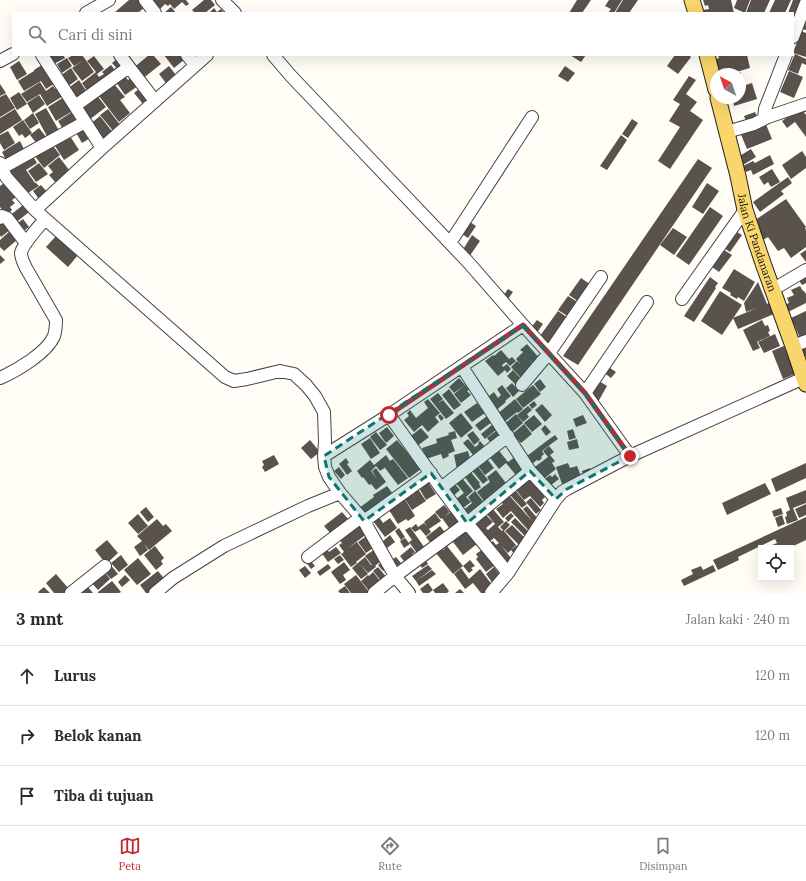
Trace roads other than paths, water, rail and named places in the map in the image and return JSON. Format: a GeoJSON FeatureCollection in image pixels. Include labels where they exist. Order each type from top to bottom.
{"type":"FeatureCollection","features":[{"type":"Feature","properties":{"kind":"main road"},"geometry":{"type":"LineString","coordinates":[[692,0],[696,12]]}},
{"type":"Feature","properties":{"kind":"main road"},"geometry":{"type":"LineString","coordinates":[[707,56],[710,68]]}},
{"type":"Feature","properties":{"kind":"main road","name":"Jalan Ki Pandanaran"},"geometry":{"type":"LineString","coordinates":[[720,104],[745,210],[772,290],[800,344],[805,380]]}},
{"type":"Feature","properties":{"kind":"street"},"geometry":{"type":"LineString","coordinates":[[90,12],[108,0]]}},
{"type":"Feature","properties":{"kind":"street"},"geometry":{"type":"LineString","coordinates":[[145,0],[154,12]]}},
{"type":"Feature","properties":{"kind":"street"},"geometry":{"type":"LineString","coordinates":[[222,0],[234,12]]}},
{"type":"Feature","properties":{"kind":"street"},"geometry":{"type":"LineString","coordinates":[[794,34],[806,2]]}},
{"type":"Feature","properties":{"kind":"street"},"geometry":{"type":"LineString","coordinates":[[0,61],[12,55]]}},
{"type":"Feature","properties":{"kind":"street"},"geometry":{"type":"LineString","coordinates":[[43,56],[102,148]]}},
{"type":"Feature","properties":{"kind":"street"},"geometry":{"type":"LineString","coordinates":[[121,56],[155,100]]}},
{"type":"Feature","properties":{"kind":"street"},"geometry":{"type":"LineString","coordinates":[[188,56],[195,65]]}},
{"type":"Feature","properties":{"kind":"street"},"geometry":{"type":"LineString","coordinates":[[35,210],[155,100],[206,56]]}},
{"type":"Feature","properties":{"kind":"street"},"geometry":{"type":"LineString","coordinates":[[274,56],[291,76],[468,262],[585,393],[630,456]]}},
{"type":"Feature","properties":{"kind":"street"},"geometry":{"type":"LineString","coordinates":[[764,118],[786,56]]}},
{"type":"Feature","properties":{"kind":"street"},"geometry":{"type":"LineString","coordinates":[[75,106],[129,68]]}},
{"type":"Feature","properties":{"kind":"street"},"geometry":{"type":"LineString","coordinates":[[727,132],[754,124],[764,118],[806,104]]}},
{"type":"Feature","properties":{"kind":"street"},"geometry":{"type":"LineString","coordinates":[[450,243],[532,117]]}},
{"type":"Feature","properties":{"kind":"street"},"geometry":{"type":"LineString","coordinates":[[85,122],[2,172],[35,210],[225,377],[234,381],[280,370],[294,374],[306,384],[324,412],[324,456],[325,467],[329,477],[340,493],[362,519],[395,576],[409,593]]}},
{"type":"Feature","properties":{"kind":"street"},"geometry":{"type":"LineString","coordinates":[[682,299],[745,210]]}},
{"type":"Feature","properties":{"kind":"street"},"geometry":{"type":"LineString","coordinates":[[0,218],[2,216],[7,218],[26,243]]}},
{"type":"Feature","properties":{"kind":"street"},"geometry":{"type":"LineString","coordinates":[[0,378],[14,372],[30,361],[52,341],[55,334],[56,320],[54,315],[23,261],[21,252],[26,243],[45,219]]}},
{"type":"Feature","properties":{"kind":"street"},"geometry":{"type":"LineString","coordinates":[[772,290],[806,270]]}},
{"type":"Feature","properties":{"kind":"street"},"geometry":{"type":"LineString","coordinates":[[522,385],[549,354],[601,277]]}},
{"type":"Feature","properties":{"kind":"street"},"geometry":{"type":"LineString","coordinates":[[585,393],[647,302]]}},
{"type":"Feature","properties":{"kind":"street"},"geometry":{"type":"LineString","coordinates":[[324,456],[462,367],[523,325]]}},
{"type":"Feature","properties":{"kind":"street"},"geometry":{"type":"LineString","coordinates":[[462,367],[530,471],[556,499]]}},
{"type":"Feature","properties":{"kind":"street"},"geometry":{"type":"LineString","coordinates":[[491,593],[508,574],[562,492],[630,456],[805,380]]}},
{"type":"Feature","properties":{"kind":"street"},"geometry":{"type":"LineString","coordinates":[[389,415],[431,473],[440,488],[508,574]]}},
{"type":"Feature","properties":{"kind":"street"},"geometry":{"type":"LineString","coordinates":[[440,488],[508,436]]}},
{"type":"Feature","properties":{"kind":"street"},"geometry":{"type":"LineString","coordinates":[[374,593],[467,523],[530,471]]}},
{"type":"Feature","properties":{"kind":"street"},"geometry":{"type":"LineString","coordinates":[[308,557],[431,473]]}},
{"type":"Feature","properties":{"kind":"street"},"geometry":{"type":"LineString","coordinates":[[156,593],[173,578],[229,544],[308,506],[340,493]]}},
{"type":"Feature","properties":{"kind":"street"},"geometry":{"type":"LineString","coordinates":[[71,593],[105,566]]}}]}
